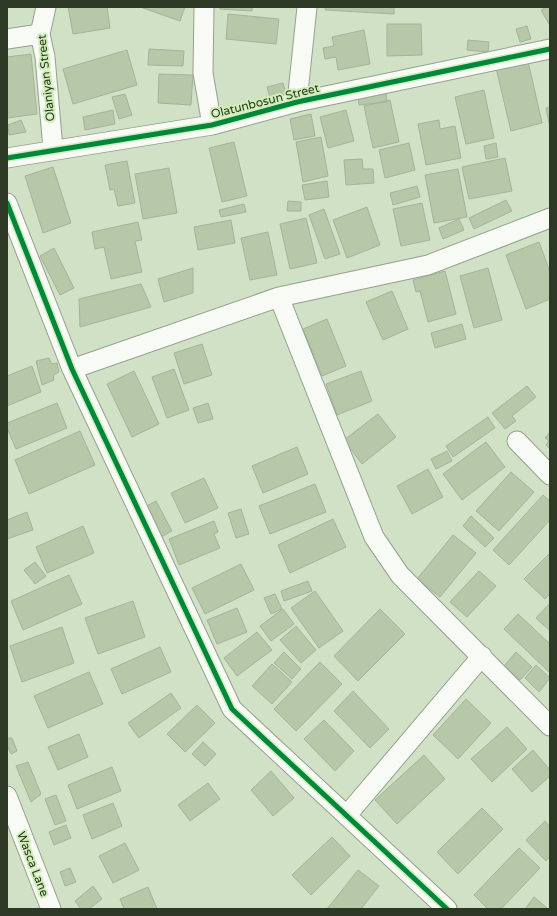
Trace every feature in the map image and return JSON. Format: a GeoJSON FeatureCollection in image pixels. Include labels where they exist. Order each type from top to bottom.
{"type":"FeatureCollection","features":[{"type":"Feature","properties":{"kind":"street","name":"Olaniyan Street"},"geometry":{"type":"LineString","coordinates":[[46,7],[40,34],[45,57],[53,149]]}},
{"type":"Feature","properties":{"kind":"street"},"geometry":{"type":"LineString","coordinates":[[204,7],[203,73],[212,125]]}},
{"type":"Feature","properties":{"kind":"street"},"geometry":{"type":"LineString","coordinates":[[297,102],[307,7]]}},
{"type":"Feature","properties":{"kind":"street"},"geometry":{"type":"LineString","coordinates":[[7,39],[40,34]]}},
{"type":"Feature","properties":{"kind":"street","name":"Olatunbosun Street"},"geometry":{"type":"LineString","coordinates":[[7,158],[53,149],[212,125],[297,102],[550,49]]}},
{"type":"Feature","properties":{"kind":"street"},"geometry":{"type":"LineString","coordinates":[[7,203],[72,369],[232,709],[447,909]]}},
{"type":"Feature","properties":{"kind":"street"},"geometry":{"type":"LineString","coordinates":[[72,369],[279,297],[428,265],[550,218]]}},
{"type":"Feature","properties":{"kind":"street"},"geometry":{"type":"LineString","coordinates":[[279,297],[374,537],[400,575],[550,726]]}},
{"type":"Feature","properties":{"kind":"street"},"geometry":{"type":"LineString","coordinates":[[517,441],[550,475]]}},
{"type":"Feature","properties":{"kind":"street"},"geometry":{"type":"LineString","coordinates":[[347,815],[482,656]]}},
{"type":"Feature","properties":{"kind":"street","name":"Wasca Lane"},"geometry":{"type":"LineString","coordinates":[[7,796],[51,909]]}},
{"type":"Feature","properties":{"kind":"building"},"geometry":{"type":"Polygon","coordinates":[[[68,7],[107,7],[110,28],[73,34],[68,7]]]}},
{"type":"Feature","properties":{"kind":"building"},"geometry":{"type":"Polygon","coordinates":[[[140,7],[185,7],[180,21],[140,7]]]}},
{"type":"Feature","properties":{"kind":"building"},"geometry":{"type":"Polygon","coordinates":[[[220,7],[252,7],[252,11],[220,9],[220,7]]]}},
{"type":"Feature","properties":{"kind":"building"},"geometry":{"type":"Polygon","coordinates":[[[325,7],[394,7],[394,14],[325,10],[325,7]]]}},
{"type":"Feature","properties":{"kind":"building"},"geometry":{"type":"Polygon","coordinates":[[[546,7],[550,7],[549,24],[541,10],[546,7]]]}},
{"type":"Feature","properties":{"kind":"building"},"geometry":{"type":"Polygon","coordinates":[[[228,14],[279,19],[276,44],[226,39],[228,14]]]}},
{"type":"Feature","properties":{"kind":"building"},"geometry":{"type":"Polygon","coordinates":[[[387,24],[421,24],[422,55],[387,56],[387,24]]]}},
{"type":"Feature","properties":{"kind":"building"},"geometry":{"type":"Polygon","coordinates":[[[527,26],[531,39],[520,42],[516,29],[527,26]]]}},
{"type":"Feature","properties":{"kind":"building"},"geometry":{"type":"Polygon","coordinates":[[[364,30],[370,64],[338,70],[336,57],[325,59],[323,48],[334,46],[332,37],[364,30]]]}},
{"type":"Feature","properties":{"kind":"building"},"geometry":{"type":"Polygon","coordinates":[[[468,40],[489,42],[488,52],[467,50],[468,40]]]}},
{"type":"Feature","properties":{"kind":"building"},"geometry":{"type":"Polygon","coordinates":[[[149,49],[184,51],[183,66],[148,65],[149,49]]]}},
{"type":"Feature","properties":{"kind":"building"},"geometry":{"type":"Polygon","coordinates":[[[127,50],[137,85],[73,104],[63,69],[127,50]]]}},
{"type":"Feature","properties":{"kind":"building"},"geometry":{"type":"Polygon","coordinates":[[[31,54],[37,114],[7,118],[7,57],[31,54]]]}},
{"type":"Feature","properties":{"kind":"building"},"geometry":{"type":"Polygon","coordinates":[[[528,61],[542,123],[511,131],[496,68],[528,61]]]}},
{"type":"Feature","properties":{"kind":"building"},"geometry":{"type":"Polygon","coordinates":[[[159,74],[193,75],[191,105],[158,103],[159,74]]]}},
{"type":"Feature","properties":{"kind":"building"},"geometry":{"type":"Polygon","coordinates":[[[283,83],[286,94],[270,98],[267,87],[283,83]]]}},
{"type":"Feature","properties":{"kind":"building"},"geometry":{"type":"Polygon","coordinates":[[[484,90],[494,138],[466,144],[455,97],[484,90]]]}},
{"type":"Feature","properties":{"kind":"building"},"geometry":{"type":"Polygon","coordinates":[[[386,93],[387,102],[359,105],[358,95],[386,93]]]}},
{"type":"Feature","properties":{"kind":"building"},"geometry":{"type":"Polygon","coordinates":[[[125,94],[132,115],[119,119],[112,97],[125,94]]]}},
{"type":"Feature","properties":{"kind":"building"},"geometry":{"type":"Polygon","coordinates":[[[390,100],[399,142],[373,148],[364,106],[390,100]]]}},
{"type":"Feature","properties":{"kind":"building"},"geometry":{"type":"Polygon","coordinates":[[[550,107],[550,128],[546,108],[550,107]]]}},
{"type":"Feature","properties":{"kind":"building"},"geometry":{"type":"Polygon","coordinates":[[[113,110],[115,124],[85,130],[83,117],[113,110]]]}},
{"type":"Feature","properties":{"kind":"building"},"geometry":{"type":"Polygon","coordinates":[[[346,110],[354,141],[328,148],[320,117],[346,110]]]}},
{"type":"Feature","properties":{"kind":"building"},"geometry":{"type":"Polygon","coordinates":[[[311,114],[315,136],[294,140],[290,119],[311,114]]]}},
{"type":"Feature","properties":{"kind":"building"},"geometry":{"type":"Polygon","coordinates":[[[21,120],[26,132],[9,135],[8,125],[21,120]]]}},
{"type":"Feature","properties":{"kind":"building"},"geometry":{"type":"Polygon","coordinates":[[[439,120],[440,129],[455,126],[461,158],[426,165],[418,124],[439,120]]]}},
{"type":"Feature","properties":{"kind":"building"},"geometry":{"type":"Polygon","coordinates":[[[321,137],[328,176],[303,182],[296,142],[321,137]]]}},
{"type":"Feature","properties":{"kind":"building"},"geometry":{"type":"Polygon","coordinates":[[[234,142],[247,196],[222,202],[209,148],[234,142]]]}},
{"type":"Feature","properties":{"kind":"building"},"geometry":{"type":"Polygon","coordinates":[[[409,143],[415,170],[385,178],[379,150],[409,143]]]}},
{"type":"Feature","properties":{"kind":"building"},"geometry":{"type":"Polygon","coordinates":[[[496,143],[498,157],[486,159],[484,146],[496,143]]]}},
{"type":"Feature","properties":{"kind":"building"},"geometry":{"type":"Polygon","coordinates":[[[505,158],[512,191],[469,199],[462,167],[505,158]]]}},
{"type":"Feature","properties":{"kind":"building"},"geometry":{"type":"Polygon","coordinates":[[[362,159],[363,169],[373,169],[374,183],[346,185],[344,160],[362,159]]]}},
{"type":"Feature","properties":{"kind":"building"},"geometry":{"type":"Polygon","coordinates":[[[127,161],[135,203],[118,206],[114,189],[110,190],[105,165],[127,161]]]}},
{"type":"Feature","properties":{"kind":"building"},"geometry":{"type":"Polygon","coordinates":[[[53,167],[71,223],[43,233],[25,176],[53,167]]]}},
{"type":"Feature","properties":{"kind":"building"},"geometry":{"type":"Polygon","coordinates":[[[169,168],[177,213],[143,219],[135,174],[169,168]]]}},
{"type":"Feature","properties":{"kind":"building"},"geometry":{"type":"Polygon","coordinates":[[[458,169],[467,217],[434,223],[425,175],[458,169]]]}},
{"type":"Feature","properties":{"kind":"building"},"geometry":{"type":"Polygon","coordinates":[[[327,181],[329,197],[305,200],[302,185],[327,181]]]}},
{"type":"Feature","properties":{"kind":"building"},"geometry":{"type":"Polygon","coordinates":[[[417,186],[420,197],[393,205],[390,193],[417,186]]]}},
{"type":"Feature","properties":{"kind":"building"},"geometry":{"type":"Polygon","coordinates":[[[506,200],[512,211],[474,229],[469,218],[506,200]]]}},
{"type":"Feature","properties":{"kind":"building"},"geometry":{"type":"Polygon","coordinates":[[[288,201],[301,202],[301,211],[287,211],[288,201]]]}},
{"type":"Feature","properties":{"kind":"building"},"geometry":{"type":"Polygon","coordinates":[[[422,203],[430,240],[401,246],[393,209],[422,203]]]}},
{"type":"Feature","properties":{"kind":"building"},"geometry":{"type":"Polygon","coordinates":[[[244,204],[246,212],[221,217],[219,210],[244,204]]]}},
{"type":"Feature","properties":{"kind":"building"},"geometry":{"type":"Polygon","coordinates":[[[367,207],[380,245],[347,258],[333,220],[367,207]]]}},
{"type":"Feature","properties":{"kind":"building"},"geometry":{"type":"Polygon","coordinates":[[[324,209],[340,254],[325,259],[309,215],[324,209]]]}},
{"type":"Feature","properties":{"kind":"building"},"geometry":{"type":"Polygon","coordinates":[[[306,218],[317,263],[290,269],[280,224],[306,218]]]}},
{"type":"Feature","properties":{"kind":"building"},"geometry":{"type":"Polygon","coordinates":[[[459,219],[464,230],[443,239],[439,228],[459,219]]]}},
{"type":"Feature","properties":{"kind":"building"},"geometry":{"type":"Polygon","coordinates":[[[231,220],[235,243],[198,250],[194,227],[231,220]]]}},
{"type":"Feature","properties":{"kind":"building"},"geometry":{"type":"Polygon","coordinates":[[[138,222],[142,240],[135,241],[142,272],[111,279],[104,247],[95,249],[92,232],[138,222]]]}},
{"type":"Feature","properties":{"kind":"building"},"geometry":{"type":"Polygon","coordinates":[[[268,232],[277,275],[250,280],[241,238],[268,232]]]}},
{"type":"Feature","properties":{"kind":"building"},"geometry":{"type":"Polygon","coordinates":[[[539,242],[550,272],[550,299],[526,309],[506,255],[539,242]]]}},
{"type":"Feature","properties":{"kind":"building"},"geometry":{"type":"Polygon","coordinates":[[[54,248],[74,288],[60,295],[40,256],[54,248]]]}},
{"type":"Feature","properties":{"kind":"building"},"geometry":{"type":"Polygon","coordinates":[[[193,268],[193,293],[164,302],[158,279],[193,268]]]}},
{"type":"Feature","properties":{"kind":"building"},"geometry":{"type":"Polygon","coordinates":[[[488,268],[502,320],[474,328],[460,276],[488,268]]]}},
{"type":"Feature","properties":{"kind":"building"},"geometry":{"type":"Polygon","coordinates":[[[445,271],[456,314],[428,322],[420,291],[416,292],[413,280],[445,271]]]}},
{"type":"Feature","properties":{"kind":"building"},"geometry":{"type":"Polygon","coordinates":[[[141,284],[151,307],[80,327],[79,299],[141,284]]]}},
{"type":"Feature","properties":{"kind":"building"},"geometry":{"type":"Polygon","coordinates":[[[392,291],[408,329],[383,340],[366,302],[392,291]]]}},
{"type":"Feature","properties":{"kind":"building"},"geometry":{"type":"Polygon","coordinates":[[[327,319],[346,366],[322,376],[303,329],[327,319]]]}},
{"type":"Feature","properties":{"kind":"building"},"geometry":{"type":"Polygon","coordinates":[[[462,324],[466,339],[435,348],[431,333],[462,324]]]}},
{"type":"Feature","properties":{"kind":"building"},"geometry":{"type":"Polygon","coordinates":[[[202,344],[212,375],[184,384],[174,353],[202,344]]]}},
{"type":"Feature","properties":{"kind":"building"},"geometry":{"type":"Polygon","coordinates":[[[49,358],[52,364],[57,363],[59,372],[53,375],[54,380],[42,385],[36,361],[49,358]]]}},
{"type":"Feature","properties":{"kind":"building"},"geometry":{"type":"Polygon","coordinates":[[[32,366],[41,392],[7,406],[7,376],[32,366]]]}},
{"type":"Feature","properties":{"kind":"building"},"geometry":{"type":"Polygon","coordinates":[[[174,369],[189,410],[167,418],[152,377],[174,369]]]}},
{"type":"Feature","properties":{"kind":"building"},"geometry":{"type":"Polygon","coordinates":[[[134,371],[159,424],[132,437],[107,384],[134,371]]]}},
{"type":"Feature","properties":{"kind":"building"},"geometry":{"type":"Polygon","coordinates":[[[361,371],[372,401],[337,415],[326,384],[361,371]]]}},
{"type":"Feature","properties":{"kind":"building"},"geometry":{"type":"Polygon","coordinates":[[[527,386],[536,397],[512,416],[516,421],[505,429],[492,413],[527,386]]]}},
{"type":"Feature","properties":{"kind":"building"},"geometry":{"type":"Polygon","coordinates":[[[57,403],[67,428],[16,449],[7,428],[7,423],[57,403]]]}},
{"type":"Feature","properties":{"kind":"building"},"geometry":{"type":"Polygon","coordinates":[[[208,403],[213,419],[198,423],[193,408],[208,403]]]}},
{"type":"Feature","properties":{"kind":"building"},"geometry":{"type":"Polygon","coordinates":[[[378,414],[396,437],[362,464],[344,440],[378,414]]]}},
{"type":"Feature","properties":{"kind":"building"},"geometry":{"type":"Polygon","coordinates":[[[488,417],[495,428],[453,457],[446,446],[488,417]]]}},
{"type":"Feature","properties":{"kind":"building"},"geometry":{"type":"Polygon","coordinates":[[[80,431],[95,465],[29,494],[15,460],[80,431]]]}},
{"type":"Feature","properties":{"kind":"building"},"geometry":{"type":"Polygon","coordinates":[[[550,432],[550,449],[546,445],[549,441],[545,438],[550,432]]]}},
{"type":"Feature","properties":{"kind":"building"},"geometry":{"type":"Polygon","coordinates":[[[486,442],[505,467],[462,500],[443,474],[486,442]]]}},
{"type":"Feature","properties":{"kind":"building"},"geometry":{"type":"Polygon","coordinates":[[[297,447],[308,474],[263,493],[252,466],[297,447]]]}},
{"type":"Feature","properties":{"kind":"building"},"geometry":{"type":"Polygon","coordinates":[[[447,451],[452,461],[436,469],[431,459],[447,451]]]}},
{"type":"Feature","properties":{"kind":"building"},"geometry":{"type":"Polygon","coordinates":[[[428,469],[443,497],[412,514],[397,486],[428,469]]]}},
{"type":"Feature","properties":{"kind":"building"},"geometry":{"type":"Polygon","coordinates":[[[511,472],[534,492],[499,531],[476,511],[511,472]]]}},
{"type":"Feature","properties":{"kind":"building"},"geometry":{"type":"Polygon","coordinates":[[[204,478],[218,508],[185,523],[171,493],[204,478]]]}},
{"type":"Feature","properties":{"kind":"building"},"geometry":{"type":"Polygon","coordinates":[[[315,484],[326,512],[270,534],[259,506],[315,484]]]}},
{"type":"Feature","properties":{"kind":"building"},"geometry":{"type":"Polygon","coordinates":[[[543,495],[550,501],[550,520],[509,565],[493,550],[543,495]]]}},
{"type":"Feature","properties":{"kind":"building"},"geometry":{"type":"Polygon","coordinates":[[[156,501],[172,531],[157,539],[141,509],[156,501]]]}},
{"type":"Feature","properties":{"kind":"building"},"geometry":{"type":"Polygon","coordinates":[[[241,509],[249,534],[236,538],[228,513],[241,509]]]}},
{"type":"Feature","properties":{"kind":"building"},"geometry":{"type":"Polygon","coordinates":[[[27,512],[33,530],[7,539],[7,520],[27,512]]]}},
{"type":"Feature","properties":{"kind":"building"},"geometry":{"type":"Polygon","coordinates":[[[471,516],[494,538],[485,547],[463,526],[471,516]]]}},
{"type":"Feature","properties":{"kind":"building"},"geometry":{"type":"Polygon","coordinates":[[[333,519],[346,547],[290,573],[278,545],[333,519]]]}},
{"type":"Feature","properties":{"kind":"building"},"geometry":{"type":"Polygon","coordinates":[[[214,521],[218,532],[214,534],[220,548],[179,565],[169,539],[214,521]]]}},
{"type":"Feature","properties":{"kind":"building"},"geometry":{"type":"Polygon","coordinates":[[[83,526],[94,553],[47,573],[36,547],[83,526]]]}},
{"type":"Feature","properties":{"kind":"building"},"geometry":{"type":"Polygon","coordinates":[[[453,535],[476,553],[440,597],[417,579],[453,535]]]}},
{"type":"Feature","properties":{"kind":"building"},"geometry":{"type":"Polygon","coordinates":[[[550,553],[550,594],[545,599],[524,579],[550,553]]]}},
{"type":"Feature","properties":{"kind":"building"},"geometry":{"type":"Polygon","coordinates":[[[35,562],[46,576],[35,584],[24,570],[35,562]]]}},
{"type":"Feature","properties":{"kind":"building"},"geometry":{"type":"Polygon","coordinates":[[[241,564],[254,590],[205,614],[192,588],[241,564]]]}},
{"type":"Feature","properties":{"kind":"building"},"geometry":{"type":"Polygon","coordinates":[[[479,571],[496,586],[467,617],[450,602],[479,571]]]}},
{"type":"Feature","properties":{"kind":"building"},"geometry":{"type":"Polygon","coordinates":[[[69,575],[82,604],[23,630],[11,601],[69,575]]]}},
{"type":"Feature","properties":{"kind":"building"},"geometry":{"type":"Polygon","coordinates":[[[308,581],[312,591],[284,601],[281,591],[308,581]]]}},
{"type":"Feature","properties":{"kind":"building"},"geometry":{"type":"Polygon","coordinates":[[[315,591],[343,631],[319,648],[291,608],[315,591]]]}},
{"type":"Feature","properties":{"kind":"building"},"geometry":{"type":"Polygon","coordinates":[[[275,594],[282,609],[271,614],[264,598],[275,594]]]}},
{"type":"Feature","properties":{"kind":"building"},"geometry":{"type":"Polygon","coordinates":[[[133,601],[145,637],[98,654],[85,618],[133,601]]]}},
{"type":"Feature","properties":{"kind":"building"},"geometry":{"type":"Polygon","coordinates":[[[550,603],[550,631],[536,618],[550,603]]]}},
{"type":"Feature","properties":{"kind":"building"},"geometry":{"type":"Polygon","coordinates":[[[237,608],[247,632],[217,644],[207,620],[237,608]]]}},
{"type":"Feature","properties":{"kind":"building"},"geometry":{"type":"Polygon","coordinates":[[[283,609],[294,624],[271,641],[260,626],[283,609]]]}},
{"type":"Feature","properties":{"kind":"building"},"geometry":{"type":"Polygon","coordinates":[[[380,609],[405,634],[358,681],[334,656],[380,609]]]}},
{"type":"Feature","properties":{"kind":"building"},"geometry":{"type":"Polygon","coordinates":[[[518,614],[550,644],[550,673],[504,629],[518,614]]]}},
{"type":"Feature","properties":{"kind":"building"},"geometry":{"type":"Polygon","coordinates":[[[296,626],[316,650],[301,663],[280,640],[296,626]]]}},
{"type":"Feature","properties":{"kind":"building"},"geometry":{"type":"Polygon","coordinates":[[[62,627],[74,663],[22,682],[10,646],[62,627]]]}},
{"type":"Feature","properties":{"kind":"building"},"geometry":{"type":"Polygon","coordinates":[[[257,632],[272,650],[237,676],[224,658],[257,632]]]}},
{"type":"Feature","properties":{"kind":"building"},"geometry":{"type":"Polygon","coordinates":[[[160,647],[171,672],[122,694],[111,669],[160,647]]]}},
{"type":"Feature","properties":{"kind":"building"},"geometry":{"type":"Polygon","coordinates":[[[284,652],[301,669],[292,679],[274,663],[284,652]]]}},
{"type":"Feature","properties":{"kind":"building"},"geometry":{"type":"Polygon","coordinates":[[[516,652],[532,667],[520,680],[504,666],[516,652]]]}},
{"type":"Feature","properties":{"kind":"building"},"geometry":{"type":"Polygon","coordinates":[[[320,662],[342,684],[296,731],[274,709],[320,662]]]}},
{"type":"Feature","properties":{"kind":"building"},"geometry":{"type":"Polygon","coordinates":[[[272,664],[292,682],[272,704],[252,686],[272,664]]]}},
{"type":"Feature","properties":{"kind":"building"},"geometry":{"type":"Polygon","coordinates":[[[536,665],[550,678],[539,692],[525,678],[536,665]]]}},
{"type":"Feature","properties":{"kind":"building"},"geometry":{"type":"Polygon","coordinates":[[[89,672],[103,704],[48,728],[34,696],[89,672]]]}},
{"type":"Feature","properties":{"kind":"building"},"geometry":{"type":"Polygon","coordinates":[[[353,691],[389,729],[370,748],[334,711],[353,691]]]}},
{"type":"Feature","properties":{"kind":"building"},"geometry":{"type":"Polygon","coordinates":[[[171,693],[181,708],[139,738],[128,723],[171,693]]]}},
{"type":"Feature","properties":{"kind":"building"},"geometry":{"type":"Polygon","coordinates":[[[466,699],[491,723],[458,759],[433,735],[466,699]]]}},
{"type":"Feature","properties":{"kind":"building"},"geometry":{"type":"Polygon","coordinates":[[[197,705],[215,723],[185,752],[167,734],[197,705]]]}},
{"type":"Feature","properties":{"kind":"building"},"geometry":{"type":"Polygon","coordinates":[[[324,720],[354,751],[335,771],[304,739],[324,720]]]}},
{"type":"Feature","properties":{"kind":"building"},"geometry":{"type":"Polygon","coordinates":[[[507,727],[527,749],[492,782],[471,759],[507,727]]]}},
{"type":"Feature","properties":{"kind":"building"},"geometry":{"type":"Polygon","coordinates":[[[79,734],[88,757],[58,770],[48,747],[79,734]]]}},
{"type":"Feature","properties":{"kind":"building"},"geometry":{"type":"Polygon","coordinates":[[[7,738],[12,738],[17,751],[11,754],[7,745],[7,738]]]}},
{"type":"Feature","properties":{"kind":"building"},"geometry":{"type":"Polygon","coordinates":[[[203,742],[216,754],[205,766],[192,754],[203,742]]]}},
{"type":"Feature","properties":{"kind":"building"},"geometry":{"type":"Polygon","coordinates":[[[533,750],[550,770],[550,776],[532,792],[512,769],[533,750]]]}},
{"type":"Feature","properties":{"kind":"building"},"geometry":{"type":"Polygon","coordinates":[[[424,755],[445,779],[397,824],[375,800],[424,755]]]}},
{"type":"Feature","properties":{"kind":"building"},"geometry":{"type":"Polygon","coordinates":[[[28,762],[41,794],[31,802],[16,766],[28,762]]]}},
{"type":"Feature","properties":{"kind":"building"},"geometry":{"type":"Polygon","coordinates":[[[112,767],[121,791],[77,809],[68,785],[112,767]]]}},
{"type":"Feature","properties":{"kind":"building"},"geometry":{"type":"Polygon","coordinates":[[[271,771],[294,798],[273,816],[251,790],[271,771]]]}},
{"type":"Feature","properties":{"kind":"building"},"geometry":{"type":"Polygon","coordinates":[[[208,783],[220,799],[190,821],[178,805],[208,783]]]}},
{"type":"Feature","properties":{"kind":"building"},"geometry":{"type":"Polygon","coordinates":[[[56,795],[66,821],[55,825],[45,799],[56,795]]]}},
{"type":"Feature","properties":{"kind":"building"},"geometry":{"type":"Polygon","coordinates":[[[113,803],[122,826],[92,839],[83,815],[113,803]]]}},
{"type":"Feature","properties":{"kind":"building"},"geometry":{"type":"Polygon","coordinates":[[[482,808],[503,829],[458,874],[437,852],[482,808]]]}},
{"type":"Feature","properties":{"kind":"building"},"geometry":{"type":"Polygon","coordinates":[[[545,821],[550,827],[550,856],[546,861],[526,840],[545,821]]]}},
{"type":"Feature","properties":{"kind":"building"},"geometry":{"type":"Polygon","coordinates":[[[66,825],[71,838],[54,845],[49,832],[66,825]]]}},
{"type":"Feature","properties":{"kind":"building"},"geometry":{"type":"Polygon","coordinates":[[[332,837],[350,856],[311,895],[292,875],[332,837]]]}},
{"type":"Feature","properties":{"kind":"building"},"geometry":{"type":"Polygon","coordinates":[[[125,843],[139,870],[113,883],[99,856],[125,843]]]}},
{"type":"Feature","properties":{"kind":"building"},"geometry":{"type":"Polygon","coordinates":[[[519,848],[540,868],[501,909],[488,909],[474,895],[519,848]]]}},
{"type":"Feature","properties":{"kind":"building"},"geometry":{"type":"Polygon","coordinates":[[[70,868],[76,882],[65,886],[60,872],[70,868]]]}},
{"type":"Feature","properties":{"kind":"building"},"geometry":{"type":"Polygon","coordinates":[[[358,870],[379,886],[361,909],[327,909],[358,870]]]}},
{"type":"Feature","properties":{"kind":"building"},"geometry":{"type":"Polygon","coordinates":[[[93,886],[102,899],[89,909],[81,909],[75,901],[93,886]]]}},
{"type":"Feature","properties":{"kind":"building"},"geometry":{"type":"Polygon","coordinates":[[[148,887],[157,909],[124,909],[120,899],[148,887]]]}},
{"type":"Feature","properties":{"kind":"building"},"geometry":{"type":"Polygon","coordinates":[[[534,897],[548,909],[525,909],[534,897]]]}},
{"type":"Feature","properties":{"kind":"cycle path"},"geometry":{"type":"LineString","coordinates":[[7,158],[212,125],[297,102],[550,49]]}},
{"type":"Feature","properties":{"kind":"cycle path"},"geometry":{"type":"LineString","coordinates":[[7,203],[72,369],[232,709],[447,909]]}}]}
